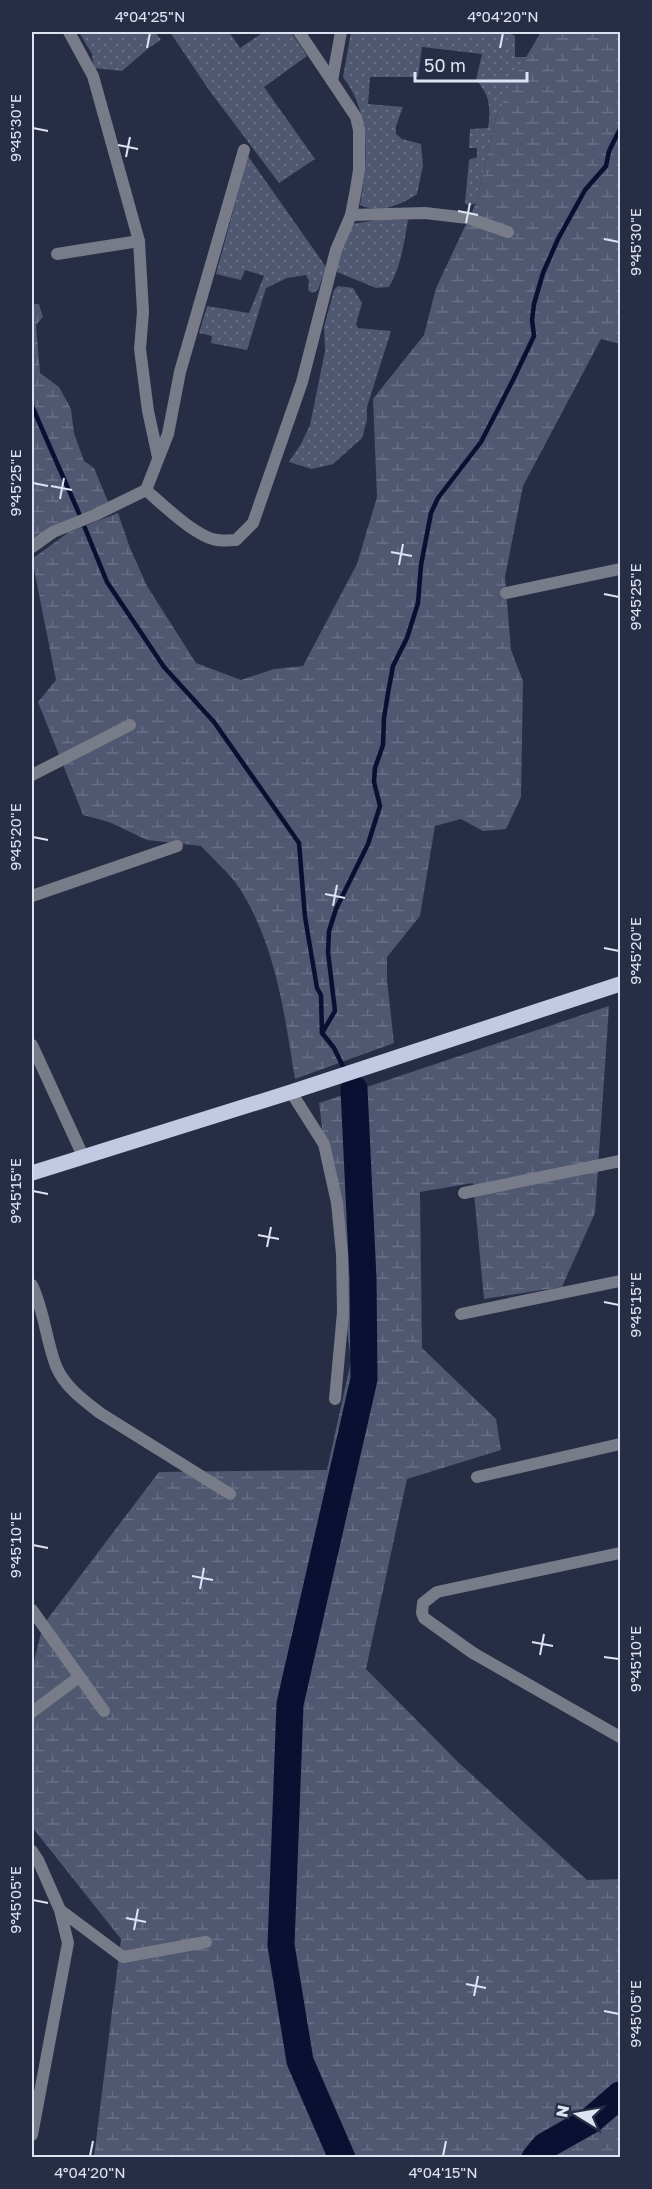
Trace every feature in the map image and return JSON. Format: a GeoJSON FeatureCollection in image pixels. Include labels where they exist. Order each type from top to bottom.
{"type":"FeatureCollection","features":[{"type":"Feature","properties":{"kind":"main road"},"geometry":{"type":"LineString","coordinates":[[32,1173],[291,1092],[621,984]]}},
{"type":"Feature","properties":{"kind":"street"},"geometry":{"type":"LineString","coordinates":[[69,32],[93,76],[139,241],[143,312],[140,349],[148,411],[158,458]]}},
{"type":"Feature","properties":{"kind":"street"},"geometry":{"type":"LineString","coordinates":[[146,490],[175,516],[214,540],[236,540],[253,523],[302,382],[336,250],[351,215],[359,170],[359,130],[356,117],[299,32]]}},
{"type":"Feature","properties":{"kind":"street"},"geometry":{"type":"LineString","coordinates":[[332,81],[341,32]]}},
{"type":"Feature","properties":{"kind":"street"},"geometry":{"type":"LineString","coordinates":[[32,547],[53,532],[96,515],[146,490],[168,434],[180,372],[244,150]]}},
{"type":"Feature","properties":{"kind":"street"},"geometry":{"type":"LineString","coordinates":[[351,215],[425,213],[468,218],[508,232]]}},
{"type":"Feature","properties":{"kind":"street"},"geometry":{"type":"LineString","coordinates":[[57,254],[139,241]]}},
{"type":"Feature","properties":{"kind":"street"},"geometry":{"type":"LineString","coordinates":[[506,593],[621,569]]}},
{"type":"Feature","properties":{"kind":"street"},"geometry":{"type":"LineString","coordinates":[[32,775],[130,725]]}},
{"type":"Feature","properties":{"kind":"street"},"geometry":{"type":"LineString","coordinates":[[32,896],[177,846]]}},
{"type":"Feature","properties":{"kind":"street"},"geometry":{"type":"LineString","coordinates":[[32,1045],[83,1156]]}},
{"type":"Feature","properties":{"kind":"street"},"geometry":{"type":"LineString","coordinates":[[291,1092],[324,1144],[337,1203],[342,1254],[343,1312],[335,1399]]}},
{"type":"Feature","properties":{"kind":"street"},"geometry":{"type":"LineString","coordinates":[[464,1193],[621,1161]]}},
{"type":"Feature","properties":{"kind":"street"},"geometry":{"type":"LineString","coordinates":[[461,1314],[621,1281]]}},
{"type":"Feature","properties":{"kind":"street"},"geometry":{"type":"LineString","coordinates":[[32,1285],[57,1367],[80,1398],[100,1413],[230,1494]]}},
{"type":"Feature","properties":{"kind":"street"},"geometry":{"type":"LineString","coordinates":[[477,1477],[621,1444]]}},
{"type":"Feature","properties":{"kind":"street"},"geometry":{"type":"LineString","coordinates":[[621,1567],[619,1553],[437,1592],[423,1603],[422,1613],[424,1618],[472,1653],[621,1737]]}},
{"type":"Feature","properties":{"kind":"street"},"geometry":{"type":"LineString","coordinates":[[32,1610],[104,1711]]}},
{"type":"Feature","properties":{"kind":"street"},"geometry":{"type":"LineString","coordinates":[[32,1712],[79,1677]]}},
{"type":"Feature","properties":{"kind":"street"},"geometry":{"type":"LineString","coordinates":[[32,1851],[60,1910],[68,1943],[32,2135]]}},
{"type":"Feature","properties":{"kind":"street"},"geometry":{"type":"LineString","coordinates":[[60,1910],[123,1957],[206,1942]]}},
{"type":"Feature","properties":{"kind":"green space"},"geometry":{"type":"Polygon","coordinates":[[[79,32],[155,32],[161,40],[122,71],[94,68],[92,54],[79,32]]]}},
{"type":"Feature","properties":{"kind":"green space"},"geometry":{"type":"Polygon","coordinates":[[[170,32],[229,32],[240,48],[261,34],[260,32],[291,32],[307,56],[264,87],[315,159],[279,183],[209,90],[170,32]]]}},
{"type":"Feature","properties":{"kind":"green space"},"geometry":{"type":"Polygon","coordinates":[[[351,32],[508,32],[515,36],[515,57],[526,57],[496,117],[476,203],[469,206],[465,203],[469,160],[477,157],[477,148],[469,148],[470,129],[488,128],[489,121],[487,97],[476,80],[482,54],[422,47],[418,77],[370,77],[368,104],[403,107],[396,126],[396,134],[402,139],[421,144],[423,166],[417,194],[390,207],[374,209],[360,205],[366,155],[363,122],[359,106],[343,77],[351,32]]]}},
{"type":"Feature","properties":{"kind":"green space"},"geometry":{"type":"Polygon","coordinates":[[[541,32],[620,32],[620,344],[601,339],[523,486],[505,577],[511,650],[523,681],[521,797],[506,829],[483,831],[461,819],[435,826],[420,916],[387,957],[387,980],[394,1043],[295,1079],[277,979],[270,955],[251,908],[234,881],[201,846],[147,840],[109,822],[83,815],[38,702],[56,680],[32,559],[69,532],[118,513],[147,586],[196,663],[241,680],[274,669],[303,666],[357,564],[377,497],[373,399],[424,335],[436,288],[476,203],[496,117],[515,76],[541,32]]]}},
{"type":"Feature","properties":{"kind":"green space"},"geometry":{"type":"Polygon","coordinates":[[[248,156],[326,267],[318,290],[312,293],[308,290],[309,281],[306,275],[287,278],[266,288],[247,350],[211,343],[212,336],[199,333],[207,306],[249,313],[264,276],[245,270],[241,280],[216,274],[248,156]]]}},
{"type":"Feature","properties":{"kind":"green space"},"geometry":{"type":"Polygon","coordinates":[[[377,220],[408,220],[399,263],[389,287],[376,288],[337,272],[339,257],[352,224],[377,220]]]}},
{"type":"Feature","properties":{"kind":"green space"},"geometry":{"type":"Polygon","coordinates":[[[338,286],[353,288],[362,303],[356,324],[358,328],[391,331],[367,407],[367,420],[362,438],[333,464],[312,469],[289,462],[310,425],[325,351],[324,327],[334,290],[338,286]]]}},
{"type":"Feature","properties":{"kind":"green space"},"geometry":{"type":"Polygon","coordinates":[[[32,304],[39,304],[43,317],[36,325],[40,373],[59,387],[71,409],[74,433],[84,461],[94,468],[109,504],[32,547],[32,304]]]}},
{"type":"Feature","properties":{"kind":"green space"},"geometry":{"type":"Polygon","coordinates":[[[609,1006],[595,1213],[562,1287],[484,1299],[473,1183],[420,1192],[422,1348],[496,1419],[501,1450],[407,1479],[366,1669],[458,1762],[587,1880],[620,1879],[620,2157],[94,2157],[121,1939],[32,1827],[32,1669],[43,1625],[159,1472],[327,1470],[351,1361],[319,1103],[609,1006]]]}},
{"type":"Feature","properties":{"kind":"waterway"},"geometry":{"type":"LineString","coordinates":[[322,1033],[335,1011],[328,952],[329,931],[336,909],[368,844],[380,806],[374,782],[375,768],[383,745],[388,693],[393,666],[407,638],[418,603],[421,565],[431,513],[438,498],[481,442],[513,380],[534,336],[532,320],[534,304],[543,273],[558,239],[585,190],[606,166],[609,151],[620,129]]}},
{"type":"Feature","properties":{"kind":"waterway"},"geometry":{"type":"LineString","coordinates":[[32,406],[107,582],[164,667],[214,722],[299,843],[305,917],[317,988],[321,995],[322,1033],[334,1048],[354,1089]]}},
{"type":"Feature","properties":{"kind":"waterway"},"geometry":{"type":"LineString","coordinates":[[342,2158],[300,2061],[281,1945],[290,1704],[364,1379],[363,1279],[354,1089]]}},
{"type":"Feature","properties":{"kind":"waterway"},"geometry":{"type":"LineString","coordinates":[[535,2158],[545,2146],[591,2120],[620,2095]]}}]}
